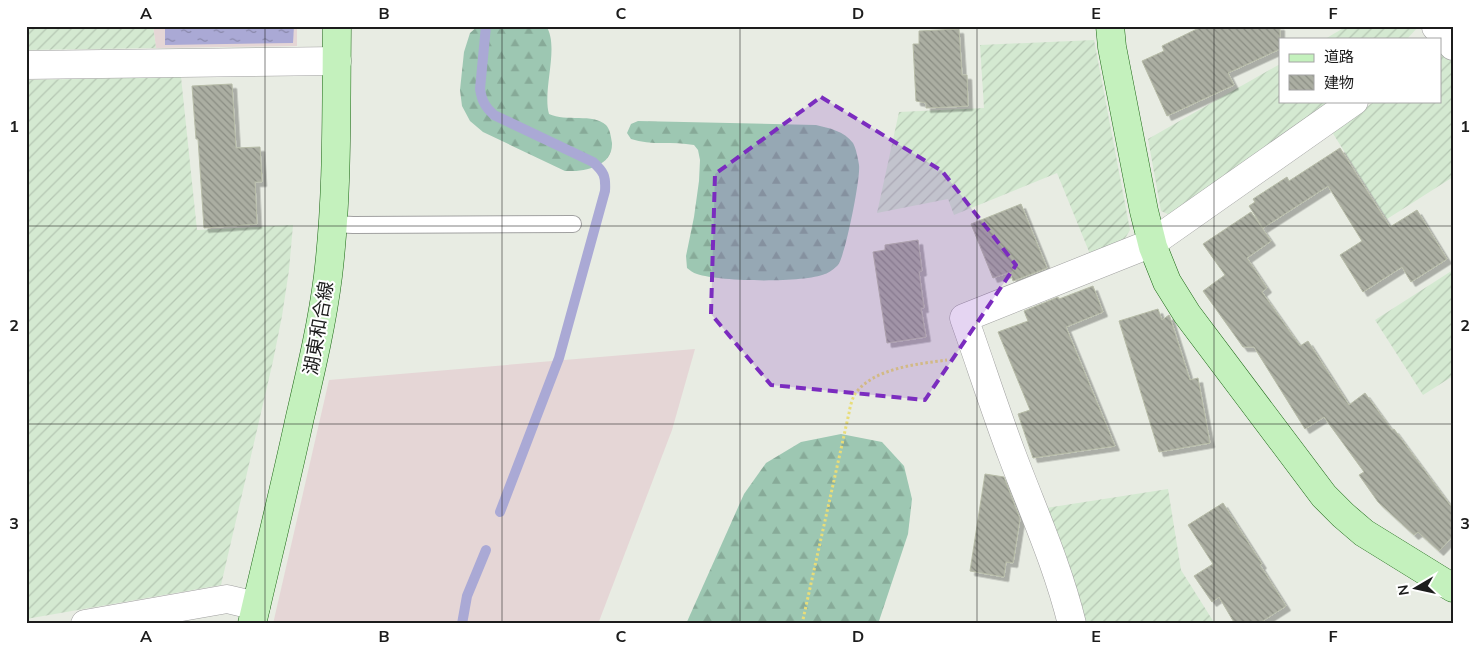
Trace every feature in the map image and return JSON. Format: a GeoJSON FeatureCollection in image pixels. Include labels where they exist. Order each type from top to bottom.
{"type":"FeatureCollection","features":[{"type":"Feature","properties":{"kind":"street","name":"湖東和合線"},"geometry":{"type":"LineString","coordinates":[[254,615],[321,322],[328,276],[335,181],[338,26]]}},
{"type":"Feature","properties":{"kind":"street"},"geometry":{"type":"LineString","coordinates":[[1110,26],[1112,47],[1138,182],[1152,242],[1167,282],[1187,314],[1324,496],[1364,533],[1453,588]]}},
{"type":"Feature","properties":{"kind":"street"},"geometry":{"type":"LineString","coordinates":[[26,65],[337,62]]}},
{"type":"Feature","properties":{"kind":"street"},"geometry":{"type":"LineString","coordinates":[[1072,624],[1066,598],[1011,452],[964,318],[1152,242],[1353,102]]}},
{"type":"Feature","properties":{"kind":"street"},"geometry":{"type":"LineString","coordinates":[[85,624],[227,599],[254,615]]}},
{"type":"Feature","properties":{"kind":"lane"},"geometry":{"type":"LineString","coordinates":[[333,224],[573,224]]}},
{"type":"Feature","properties":{"kind":"path"},"geometry":{"type":"LineString","coordinates":[[802,624],[854,395],[868,382],[888,371],[910,365],[978,355]]}},
{"type":"Feature","properties":{"kind":"highlighted area"},"geometry":{"type":"Polygon","coordinates":[[[821,97],[942,171],[1016,265],[925,400],[771,385],[711,314],[715,174],[821,97]]]}},
{"type":"Feature","properties":{"kind":"shaded area"},"geometry":{"type":"Polygon","coordinates":[[[153,26],[297,26],[297,46],[156,48],[153,26]]]}},
{"type":"Feature","properties":{"kind":"shaded area"},"geometry":{"type":"Polygon","coordinates":[[[695,349],[672,430],[598,624],[273,624],[329,380],[695,349]]]}},
{"type":"Feature","properties":{"kind":"green space"},"geometry":{"type":"Polygon","coordinates":[[[26,26],[153,26],[156,48],[26,50],[26,26]]]}},
{"type":"Feature","properties":{"kind":"green space"},"geometry":{"type":"Polygon","coordinates":[[[478,26],[546,26],[550,35],[551,45],[547,104],[549,114],[601,121],[609,131],[612,143],[608,158],[588,169],[565,171],[483,132],[470,121],[462,106],[460,90],[464,52],[470,33],[478,26]]]}},
{"type":"Feature","properties":{"kind":"green space"},"geometry":{"type":"Polygon","coordinates":[[[1347,26],[1419,26],[1408,38],[1327,38],[1347,26]]]}},
{"type":"Feature","properties":{"kind":"green space"},"geometry":{"type":"Polygon","coordinates":[[[1094,40],[1130,230],[1124,240],[1090,254],[1057,173],[954,215],[948,199],[877,213],[899,112],[984,108],[980,45],[1094,40]]]}},
{"type":"Feature","properties":{"kind":"green space"},"geometry":{"type":"Polygon","coordinates":[[[1442,48],[1453,59],[1453,177],[1387,219],[1332,132],[1374,102],[1442,102],[1442,48]]]}},
{"type":"Feature","properties":{"kind":"green space"},"geometry":{"type":"Polygon","coordinates":[[[1279,65],[1279,102],[1331,102],[1170,215],[1161,211],[1148,139],[1279,65]]]}},
{"type":"Feature","properties":{"kind":"green space"},"geometry":{"type":"Polygon","coordinates":[[[181,77],[197,230],[293,225],[289,270],[273,361],[221,585],[26,619],[26,80],[181,77]]]}},
{"type":"Feature","properties":{"kind":"green space"},"geometry":{"type":"Polygon","coordinates":[[[638,121],[816,125],[826,127],[845,136],[853,143],[855,148],[859,172],[848,233],[838,265],[828,273],[814,277],[781,280],[724,279],[708,277],[690,271],[687,268],[686,256],[699,181],[700,160],[698,150],[694,145],[646,142],[631,139],[627,133],[631,124],[638,121]]]}},
{"type":"Feature","properties":{"kind":"green space"},"geometry":{"type":"Polygon","coordinates":[[[1453,270],[1453,376],[1423,395],[1375,320],[1453,270]]]}},
{"type":"Feature","properties":{"kind":"green space"},"geometry":{"type":"Polygon","coordinates":[[[841,434],[882,442],[904,466],[912,499],[908,534],[878,624],[686,624],[744,494],[766,463],[801,442],[841,434]]]}},
{"type":"Feature","properties":{"kind":"green space"},"geometry":{"type":"Polygon","coordinates":[[[1168,489],[1181,570],[1215,624],[1085,624],[1046,508],[1168,489]]]}},
{"type":"Feature","properties":{"kind":"water"},"geometry":{"type":"Polygon","coordinates":[[[294,26],[293,43],[165,45],[165,27],[294,26]]]}},
{"type":"Feature","properties":{"kind":"building"},"geometry":{"type":"Polygon","coordinates":[[[1203,26],[1280,26],[1279,49],[1228,73],[1234,85],[1167,116],[1142,61],[1164,51],[1162,46],[1203,26]]]}},
{"type":"Feature","properties":{"kind":"building"},"geometry":{"type":"Polygon","coordinates":[[[959,29],[962,75],[967,75],[968,106],[926,108],[926,103],[916,101],[913,44],[919,44],[919,31],[959,29]]]}},
{"type":"Feature","properties":{"kind":"building"},"geometry":{"type":"Polygon","coordinates":[[[232,84],[236,148],[260,147],[262,182],[255,182],[257,224],[204,228],[198,139],[196,139],[192,86],[232,84]]]}},
{"type":"Feature","properties":{"kind":"building"},"geometry":{"type":"Polygon","coordinates":[[[1340,148],[1390,227],[1417,210],[1447,259],[1411,282],[1402,267],[1363,292],[1340,255],[1362,241],[1328,186],[1263,228],[1249,206],[1255,202],[1253,199],[1287,177],[1289,181],[1340,148]]]}},
{"type":"Feature","properties":{"kind":"building"},"geometry":{"type":"Polygon","coordinates":[[[1021,204],[1047,268],[1013,281],[1010,272],[993,278],[971,224],[1021,204]]]}},
{"type":"Feature","properties":{"kind":"building"},"geometry":{"type":"Polygon","coordinates":[[[1251,212],[1271,241],[1247,258],[1267,288],[1262,292],[1300,346],[1308,341],[1349,405],[1365,393],[1453,509],[1453,536],[1439,551],[1418,532],[1414,535],[1378,502],[1359,475],[1364,472],[1324,417],[1305,429],[1254,347],[1243,347],[1203,291],[1225,275],[1203,244],[1251,212]]]}},
{"type":"Feature","properties":{"kind":"building"},"geometry":{"type":"Polygon","coordinates":[[[918,240],[922,271],[919,272],[924,308],[921,308],[926,337],[887,343],[873,252],[885,250],[885,245],[918,240]]]}},
{"type":"Feature","properties":{"kind":"building"},"geometry":{"type":"Polygon","coordinates":[[[1093,286],[1103,312],[1066,327],[1115,446],[1033,458],[1018,414],[1030,410],[998,332],[1028,321],[1024,311],[1058,297],[1059,299],[1093,286]]]}},
{"type":"Feature","properties":{"kind":"building"},"geometry":{"type":"Polygon","coordinates":[[[1158,309],[1162,320],[1169,315],[1170,317],[1190,380],[1198,378],[1210,443],[1159,452],[1119,321],[1158,309]]]}},
{"type":"Feature","properties":{"kind":"building"},"geometry":{"type":"Polygon","coordinates":[[[985,474],[1004,477],[1020,519],[1013,563],[1006,562],[1004,577],[970,571],[985,474]]]}},
{"type":"Feature","properties":{"kind":"building"},"geometry":{"type":"Polygon","coordinates":[[[1223,503],[1286,606],[1258,624],[1235,624],[1219,597],[1212,602],[1194,576],[1213,564],[1188,525],[1223,503]]]}},
{"type":"Feature","properties":{"kind":"waterway"},"geometry":{"type":"LineString","coordinates":[[486,26],[480,89],[486,106],[494,115],[593,162],[605,178],[605,191],[559,358],[500,512]]}},
{"type":"Feature","properties":{"kind":"waterway"},"geometry":{"type":"LineString","coordinates":[[462,624],[467,596],[486,550]]}}]}
